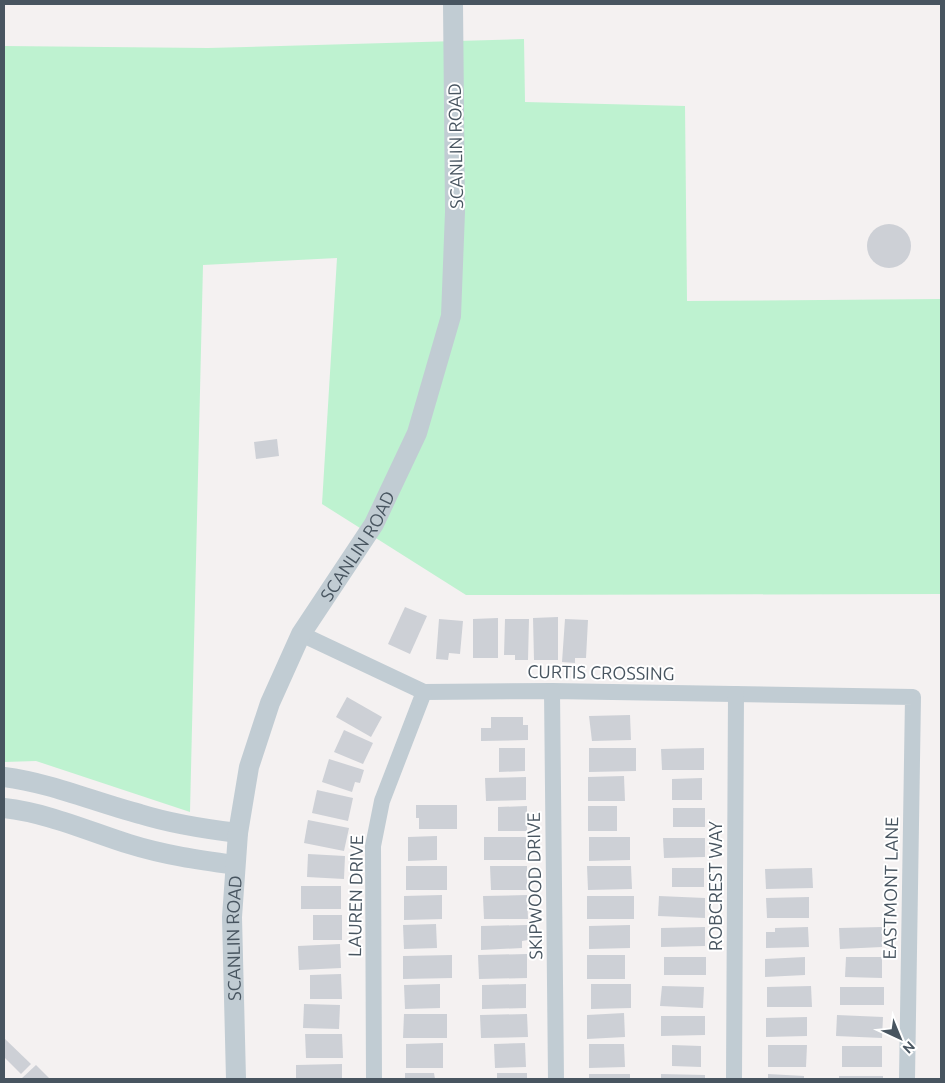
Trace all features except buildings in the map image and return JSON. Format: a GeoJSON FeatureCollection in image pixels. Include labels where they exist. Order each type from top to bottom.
{"type":"FeatureCollection","features":[{"type":"Feature","properties":{"kind":"street","name":"SCANLIN ROAD"},"geometry":{"type":"LineString","coordinates":[[236,1079],[232,917],[238,833],[249,768],[270,703],[301,634],[374,524],[417,433],[452,316],[455,212],[453,4]]}},
{"type":"Feature","properties":{"kind":"street","name":"CURTIS CROSSING"},"geometry":{"type":"LineString","coordinates":[[301,634],[424,692],[552,691],[913,697]]}},
{"type":"Feature","properties":{"kind":"street","name":"SKIPWOOD DRIVE"},"geometry":{"type":"LineString","coordinates":[[552,691],[556,1079]]}},
{"type":"Feature","properties":{"kind":"street","name":"LAUREN DRIVE"},"geometry":{"type":"LineString","coordinates":[[374,1079],[373,846],[382,801],[424,692]]}},
{"type":"Feature","properties":{"kind":"street","name":"ROBCREST WAY"},"geometry":{"type":"LineString","coordinates":[[734,1079],[736,694]]}},
{"type":"Feature","properties":{"kind":"street","name":"EASTMONT LANE"},"geometry":{"type":"LineString","coordinates":[[907,1079],[913,697]]}},
{"type":"Feature","properties":{"kind":"street"},"geometry":{"type":"LineString","coordinates":[[4,777],[56,787],[140,814],[188,826],[238,833]]}},
{"type":"Feature","properties":{"kind":"street"},"geometry":{"type":"LineString","coordinates":[[4,808],[50,817],[131,845],[175,856],[235,865]]}},
{"type":"Feature","properties":{"kind":"green space"},"geometry":{"type":"Polygon","coordinates":[[[524,39],[525,102],[685,106],[687,301],[941,299],[941,594],[466,595],[322,504],[337,258],[203,265],[190,812],[36,761],[4,762],[4,46],[208,48],[524,39]]]}}]}
